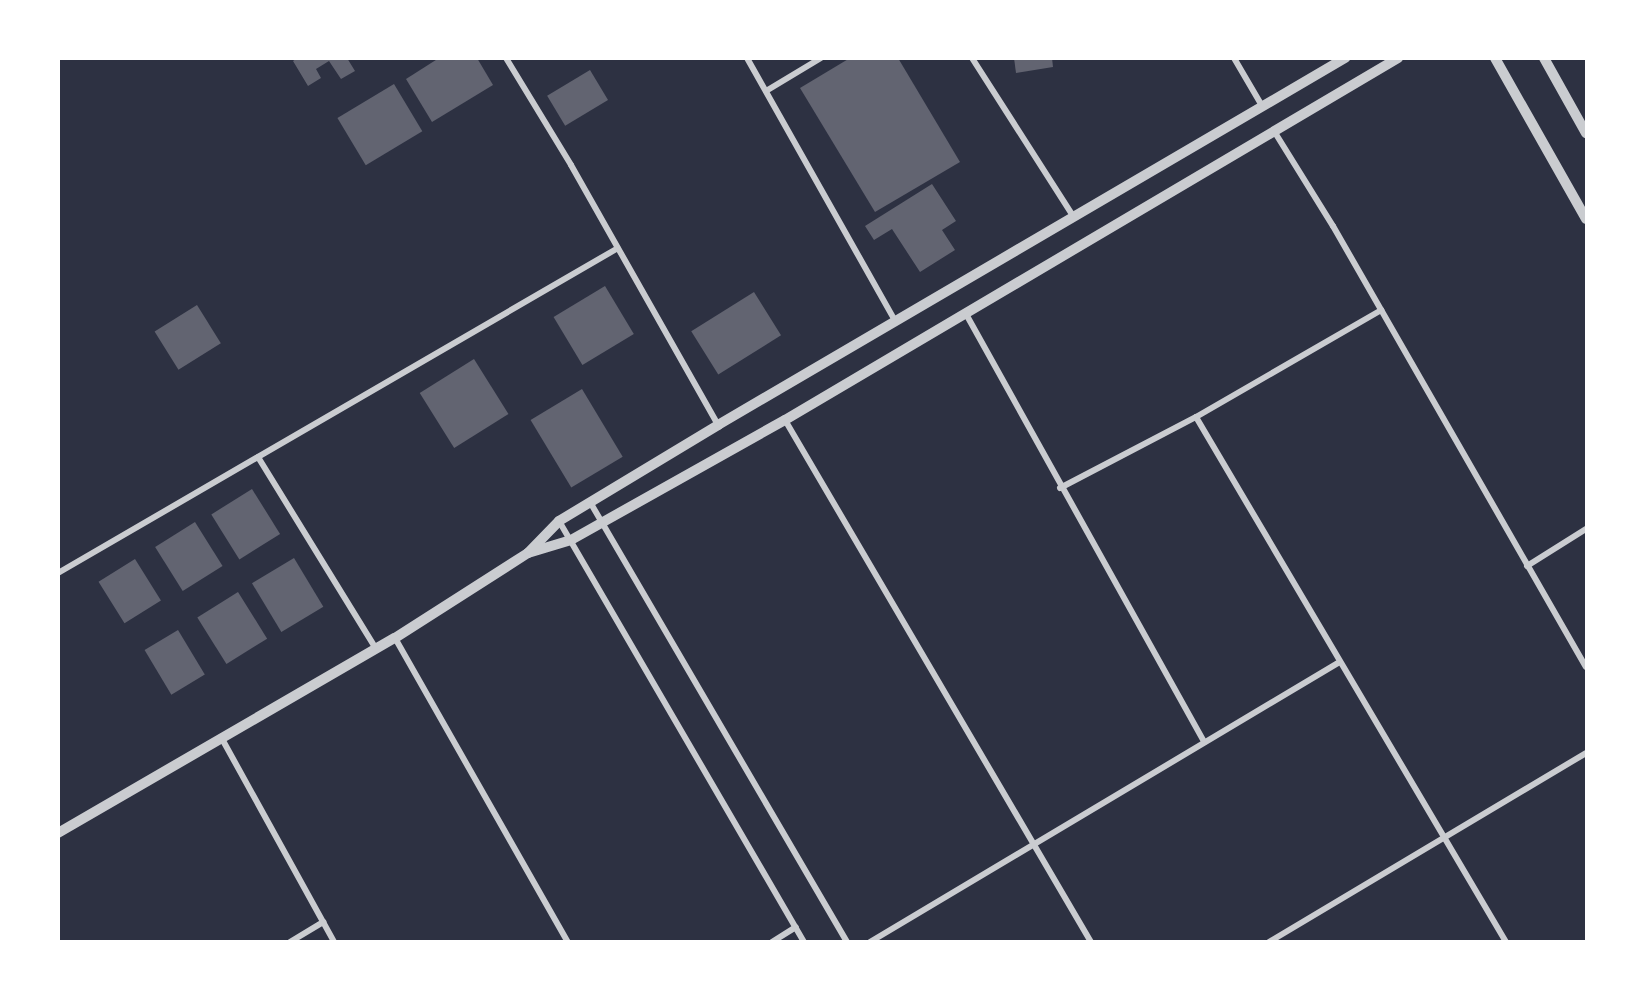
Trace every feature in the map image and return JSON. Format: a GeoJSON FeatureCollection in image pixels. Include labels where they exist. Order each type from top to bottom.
{"type":"FeatureCollection","features":[{"type":"Feature","properties":{"kind":"street"},"geometry":{"type":"LineString","coordinates":[[506,58],[618,248],[718,425]]}},
{"type":"Feature","properties":{"kind":"street"},"geometry":{"type":"LineString","coordinates":[[747,58],[895,321]]}},
{"type":"Feature","properties":{"kind":"street"},"geometry":{"type":"LineString","coordinates":[[766,91],[821,58]]}},
{"type":"Feature","properties":{"kind":"street"},"geometry":{"type":"LineString","coordinates":[[972,58],[1073,216]]}},
{"type":"Feature","properties":{"kind":"street"},"geometry":{"type":"LineString","coordinates":[[1234,58],[1262,106]]}},
{"type":"Feature","properties":{"kind":"street"},"geometry":{"type":"LineString","coordinates":[[58,833],[395,639],[528,553],[559,521],[590,502],[1345,58]]}},
{"type":"Feature","properties":{"kind":"street"},"geometry":{"type":"LineString","coordinates":[[528,553],[571,540],[785,420],[1398,58]]}},
{"type":"Feature","properties":{"kind":"street"},"geometry":{"type":"LineString","coordinates":[[1495,58],[1587,219]]}},
{"type":"Feature","properties":{"kind":"street"},"geometry":{"type":"LineString","coordinates":[[1544,58],[1587,133]]}},
{"type":"Feature","properties":{"kind":"street"},"geometry":{"type":"LineString","coordinates":[[1274,131],[1381,310],[1587,667]]}},
{"type":"Feature","properties":{"kind":"street"},"geometry":{"type":"LineString","coordinates":[[58,573],[618,248]]}},
{"type":"Feature","properties":{"kind":"street"},"geometry":{"type":"LineString","coordinates":[[1060,488],[1196,417],[1381,310]]}},
{"type":"Feature","properties":{"kind":"street"},"geometry":{"type":"LineString","coordinates":[[966,314],[1060,488],[1204,741]]}},
{"type":"Feature","properties":{"kind":"street"},"geometry":{"type":"LineString","coordinates":[[1196,417],[1338,663],[1506,942]]}},
{"type":"Feature","properties":{"kind":"street"},"geometry":{"type":"LineString","coordinates":[[785,420],[1091,942]]}},
{"type":"Feature","properties":{"kind":"street"},"geometry":{"type":"LineString","coordinates":[[258,458],[376,649]]}},
{"type":"Feature","properties":{"kind":"street"},"geometry":{"type":"LineString","coordinates":[[590,502],[847,942]]}},
{"type":"Feature","properties":{"kind":"street"},"geometry":{"type":"LineString","coordinates":[[559,521],[804,942]]}},
{"type":"Feature","properties":{"kind":"street"},"geometry":{"type":"LineString","coordinates":[[1527,566],[1587,529]]}},
{"type":"Feature","properties":{"kind":"street"},"geometry":{"type":"LineString","coordinates":[[395,639],[568,942]]}},
{"type":"Feature","properties":{"kind":"street"},"geometry":{"type":"LineString","coordinates":[[870,942],[1338,663]]}},
{"type":"Feature","properties":{"kind":"street"},"geometry":{"type":"LineString","coordinates":[[222,737],[334,942]]}},
{"type":"Feature","properties":{"kind":"street"},"geometry":{"type":"LineString","coordinates":[[1269,942],[1587,753]]}},
{"type":"Feature","properties":{"kind":"street"},"geometry":{"type":"LineString","coordinates":[[290,942],[323,922]]}},
{"type":"Feature","properties":{"kind":"street"},"geometry":{"type":"LineString","coordinates":[[772,942],[796,927]]}},
{"type":"Feature","properties":{"kind":"building"},"geometry":{"type":"Polygon","coordinates":[[[297,58],[347,58],[355,71],[341,79],[329,61],[316,69],[321,78],[308,86],[293,61],[297,58]]]}},
{"type":"Feature","properties":{"kind":"building"},"geometry":{"type":"Polygon","coordinates":[[[439,58],[477,58],[493,85],[432,122],[406,79],[439,58]]]}},
{"type":"Feature","properties":{"kind":"building"},"geometry":{"type":"Polygon","coordinates":[[[850,58],[898,58],[960,162],[875,212],[800,88],[850,58]]]}},
{"type":"Feature","properties":{"kind":"building"},"geometry":{"type":"Polygon","coordinates":[[[1014,58],[1052,58],[1053,67],[1016,73],[1014,58]]]}},
{"type":"Feature","properties":{"kind":"building"},"geometry":{"type":"Polygon","coordinates":[[[590,70],[608,100],[565,126],[547,96],[590,70]]]}},
{"type":"Feature","properties":{"kind":"building"},"geometry":{"type":"Polygon","coordinates":[[[394,84],[422,131],[366,165],[337,118],[394,84]]]}},
{"type":"Feature","properties":{"kind":"building"},"geometry":{"type":"Polygon","coordinates":[[[932,184],[956,221],[942,230],[955,250],[920,272],[892,229],[874,240],[865,226],[932,184]]]}},
{"type":"Feature","properties":{"kind":"building"},"geometry":{"type":"Polygon","coordinates":[[[605,286],[634,334],[582,365],[554,317],[605,286]]]}},
{"type":"Feature","properties":{"kind":"building"},"geometry":{"type":"Polygon","coordinates":[[[754,292],[781,335],[718,374],[691,331],[754,292]]]}},
{"type":"Feature","properties":{"kind":"building"},"geometry":{"type":"Polygon","coordinates":[[[197,305],[221,343],[178,370],[155,331],[197,305]]]}},
{"type":"Feature","properties":{"kind":"building"},"geometry":{"type":"Polygon","coordinates":[[[474,359],[508,414],[454,448],[420,393],[474,359]]]}},
{"type":"Feature","properties":{"kind":"building"},"geometry":{"type":"Polygon","coordinates":[[[582,389],[623,457],[571,488],[531,420],[582,389]]]}},
{"type":"Feature","properties":{"kind":"building"},"geometry":{"type":"Polygon","coordinates":[[[252,489],[280,534],[239,559],[211,514],[252,489]]]}},
{"type":"Feature","properties":{"kind":"building"},"geometry":{"type":"Polygon","coordinates":[[[195,522],[223,566],[183,591],[155,547],[195,522]]]}},
{"type":"Feature","properties":{"kind":"building"},"geometry":{"type":"Polygon","coordinates":[[[294,558],[323,607],[281,632],[252,583],[294,558]]]}},
{"type":"Feature","properties":{"kind":"building"},"geometry":{"type":"Polygon","coordinates":[[[135,559],[161,601],[124,623],[99,582],[135,559]]]}},
{"type":"Feature","properties":{"kind":"building"},"geometry":{"type":"Polygon","coordinates":[[[238,592],[267,639],[226,664],[197,617],[238,592]]]}},
{"type":"Feature","properties":{"kind":"building"},"geometry":{"type":"Polygon","coordinates":[[[178,630],[205,675],[171,695],[145,650],[178,630]]]}}]}
